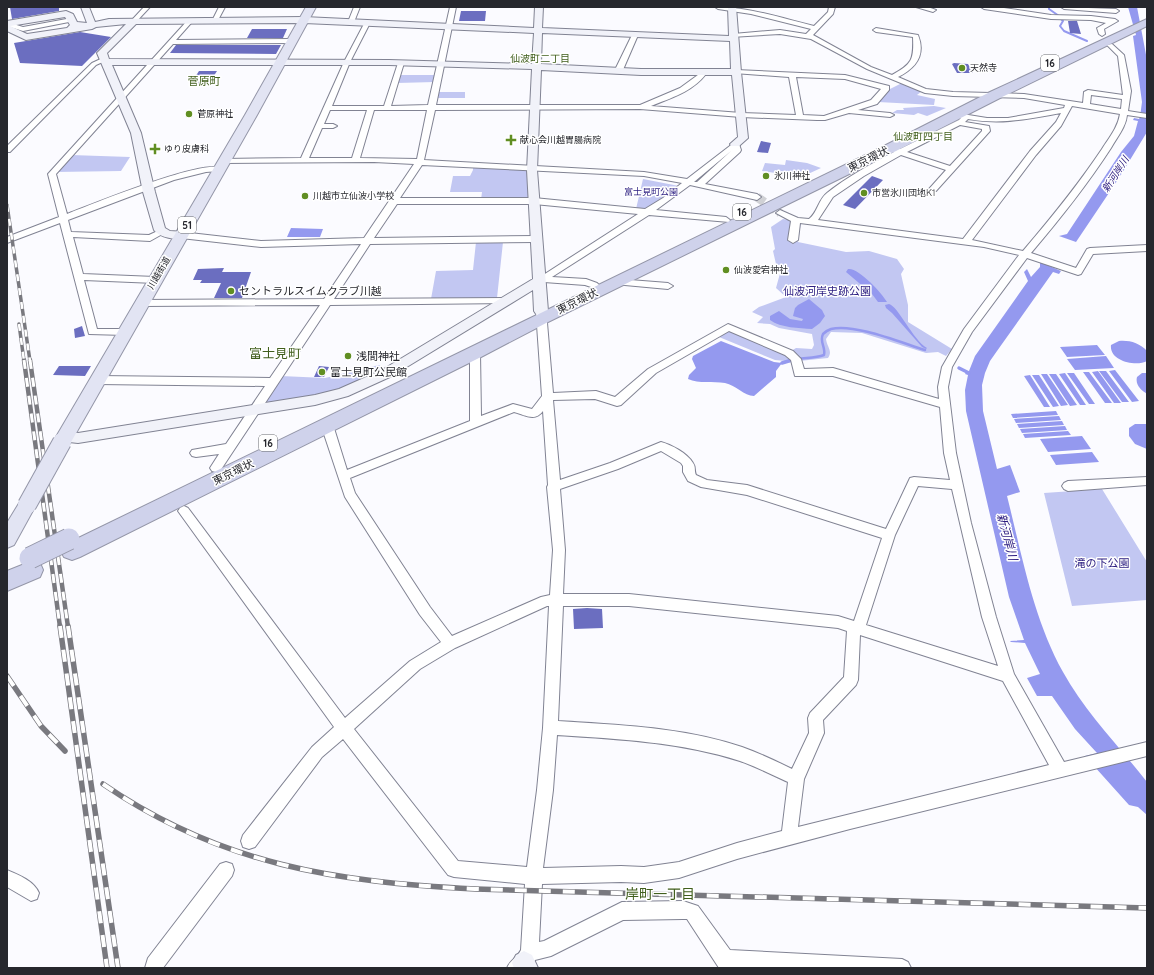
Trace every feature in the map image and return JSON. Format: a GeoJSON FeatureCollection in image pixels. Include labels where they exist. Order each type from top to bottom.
{"type":"FeatureCollection","features":[{"type":"Feature","properties":{"kind":"highway","name":"東京環状"},"geometry":{"type":"LineString","coordinates":[[7,582],[31,564],[475,353],[594,285],[726,220],[991,95],[1147,16]]}},
{"type":"Feature","properties":{"kind":"highway","name":"東京環状"},"geometry":{"type":"LineString","coordinates":[[1111,34],[1147,22]]}},
{"type":"Feature","properties":{"kind":"highway","name":"東京環状"},"geometry":{"type":"LineString","coordinates":[[70,545],[216,468],[541,314],[617,282],[896,150],[961,118],[991,95]]}},
{"type":"Feature","properties":{"kind":"highway","name":"東京環状"},"geometry":{"type":"LineString","coordinates":[[7,569],[31,564]]}},
{"type":"Feature","properties":{"kind":"main road","name":"川越街道"},"geometry":{"type":"LineString","coordinates":[[7,540],[311,7]]}},
{"type":"Feature","properties":{"kind":"street"},"geometry":{"type":"LineString","coordinates":[[86,7],[92,25]]}},
{"type":"Feature","properties":{"kind":"street"},"geometry":{"type":"LineString","coordinates":[[147,7],[103,50],[102,53],[122,96],[136,133],[156,220],[162,232]]}},
{"type":"Feature","properties":{"kind":"street"},"geometry":{"type":"LineString","coordinates":[[215,21],[222,7]]}},
{"type":"Feature","properties":{"kind":"street"},"geometry":{"type":"LineString","coordinates":[[351,22],[357,7]]}},
{"type":"Feature","properties":{"kind":"street"},"geometry":{"type":"LineString","coordinates":[[216,468],[420,162],[453,7]]}},
{"type":"Feature","properties":{"kind":"street"},"geometry":{"type":"LineString","coordinates":[[524,963],[550,728],[559,550],[553,487],[532,167],[539,7]]}},
{"type":"Feature","properties":{"kind":"street"},"geometry":{"type":"LineString","coordinates":[[718,7],[751,12],[814,28]]}},
{"type":"Feature","properties":{"kind":"street"},"geometry":{"type":"LineString","coordinates":[[808,36],[814,28],[831,13],[832,7]]}},
{"type":"Feature","properties":{"kind":"street"},"geometry":{"type":"LineString","coordinates":[[919,7],[935,9],[931,19]]}},
{"type":"Feature","properties":{"kind":"street"},"geometry":{"type":"LineString","coordinates":[[984,7],[1042,16],[1091,18],[1111,34],[1116,52],[1121,54],[1127,86],[1125,113],[1120,127],[1091,172],[1058,216],[1025,254],[968,331],[952,357],[943,381],[944,404],[950,453],[965,523],[989,617],[1008,676],[1060,770]]}},
{"type":"Feature","properties":{"kind":"street"},"geometry":{"type":"LineString","coordinates":[[1064,7],[1116,9],[1117,19],[1111,34]]}},
{"type":"Feature","properties":{"kind":"street"},"geometry":{"type":"LineString","coordinates":[[64,439],[315,400],[354,389],[393,370],[507,301],[648,212],[677,192],[743,138],[733,37],[732,8]]}},
{"type":"Feature","properties":{"kind":"street"},"geometry":{"type":"LineString","coordinates":[[9,26],[68,15],[79,26],[122,22],[304,20],[635,35],[733,37],[780,32],[808,36],[825,43],[869,68],[925,91],[939,93],[1024,96],[1068,107]]}},
{"type":"Feature","properties":{"kind":"street"},"geometry":{"type":"LineString","coordinates":[[67,30],[74,27],[73,21]]}},
{"type":"Feature","properties":{"kind":"street"},"geometry":{"type":"LineString","coordinates":[[26,37],[25,34],[30,31],[73,21]]}},
{"type":"Feature","properties":{"kind":"street"},"geometry":{"type":"LineString","coordinates":[[125,332],[93,332],[80,277],[67,234],[53,172],[189,22]]}},
{"type":"Feature","properties":{"kind":"street"},"geometry":{"type":"LineString","coordinates":[[304,160],[347,62],[367,23]]}},
{"type":"Feature","properties":{"kind":"street"},"geometry":{"type":"LineString","coordinates":[[9,26],[26,37],[92,25]]}},
{"type":"Feature","properties":{"kind":"street"},"geometry":{"type":"LineString","coordinates":[[876,30],[916,36],[918,54],[913,64],[904,72],[892,78]]}},
{"type":"Feature","properties":{"kind":"street"},"geometry":{"type":"LineString","coordinates":[[618,72],[635,35]]}},
{"type":"Feature","properties":{"kind":"street"},"geometry":{"type":"LineString","coordinates":[[171,42],[292,41]]}},
{"type":"Feature","properties":{"kind":"street"},"geometry":{"type":"LineString","coordinates":[[7,150],[89,68],[96,62],[106,60],[152,62],[441,63],[536,66],[618,72],[702,74],[736,72],[845,77],[886,88],[874,102],[825,118],[741,115],[640,107],[327,108]]}},
{"type":"Feature","properties":{"kind":"street"},"geometry":{"type":"LineString","coordinates":[[387,108],[401,63]]}},
{"type":"Feature","properties":{"kind":"street"},"geometry":{"type":"LineString","coordinates":[[640,107],[685,89],[695,83],[702,74]]}},
{"type":"Feature","properties":{"kind":"street"},"geometry":{"type":"LineString","coordinates":[[792,75],[800,117]]}},
{"type":"Feature","properties":{"kind":"street"},"geometry":{"type":"LineString","coordinates":[[1086,106],[1088,92],[1127,98]]}},
{"type":"Feature","properties":{"kind":"street"},"geometry":{"type":"LineString","coordinates":[[961,118],[1008,120],[1068,107],[1086,106],[1147,116]]}},
{"type":"Feature","properties":{"kind":"street"},"geometry":{"type":"LineString","coordinates":[[966,241],[1034,153],[1058,125],[1068,107]]}},
{"type":"Feature","properties":{"kind":"street"},"geometry":{"type":"LineString","coordinates":[[355,160],[372,108]]}},
{"type":"Feature","properties":{"kind":"street"},"geometry":{"type":"LineString","coordinates":[[846,111],[890,115]]}},
{"type":"Feature","properties":{"kind":"street"},"geometry":{"type":"LineString","coordinates":[[933,189],[986,131],[986,128],[983,127],[966,125],[961,118]]}},
{"type":"Feature","properties":{"kind":"street"},"geometry":{"type":"LineString","coordinates":[[319,126],[333,126]]}},
{"type":"Feature","properties":{"kind":"street"},"geometry":{"type":"LineString","coordinates":[[735,144],[737,150],[697,184],[757,197]]}},
{"type":"Feature","properties":{"kind":"street"},"geometry":{"type":"LineString","coordinates":[[811,222],[818,216],[829,196],[896,150],[951,169]]}},
{"type":"Feature","properties":{"kind":"street"},"geometry":{"type":"LineString","coordinates":[[7,240],[148,186],[190,172],[221,165],[304,160],[420,162],[644,174],[684,181]]}},
{"type":"Feature","properties":{"kind":"street"},"geometry":{"type":"LineString","coordinates":[[395,201],[534,201],[726,220]]}},
{"type":"Feature","properties":{"kind":"street"},"geometry":{"type":"LineString","coordinates":[[780,213],[796,220],[966,241],[1001,247],[1078,272],[1090,251],[1147,248]]}},
{"type":"Feature","properties":{"kind":"street"},"geometry":{"type":"LineString","coordinates":[[793,240],[796,220]]}},
{"type":"Feature","properties":{"kind":"street"},"geometry":{"type":"LineString","coordinates":[[67,234],[150,238],[162,232],[261,244],[536,239]]}},
{"type":"Feature","properties":{"kind":"street"},"geometry":{"type":"LineString","coordinates":[[80,277],[155,280]]}},
{"type":"Feature","properties":{"kind":"street"},"geometry":{"type":"LineString","coordinates":[[540,280],[586,282],[594,285]]}},
{"type":"Feature","properties":{"kind":"street"},"geometry":{"type":"LineString","coordinates":[[617,282],[668,286]]}},
{"type":"Feature","properties":{"kind":"street"},"geometry":{"type":"LineString","coordinates":[[142,303],[507,301]]}},
{"type":"Feature","properties":{"kind":"street"},"geometry":{"type":"LineString","coordinates":[[547,397],[596,395],[617,402],[652,371],[728,327],[789,353],[796,360],[795,376],[833,372],[944,404]]}},
{"type":"Feature","properties":{"kind":"street"},"geometry":{"type":"LineString","coordinates":[[475,353],[476,423]]}},
{"type":"Feature","properties":{"kind":"street"},"geometry":{"type":"LineString","coordinates":[[98,380],[273,382]]}},
{"type":"Feature","properties":{"kind":"street"},"geometry":{"type":"LineString","coordinates":[[343,476],[513,408],[535,414],[547,397]]}},
{"type":"Feature","properties":{"kind":"street"},"geometry":{"type":"LineString","coordinates":[[326,425],[349,494],[360,514],[425,611],[450,644]]}},
{"type":"Feature","properties":{"kind":"street"},"geometry":{"type":"LineString","coordinates":[[553,487],[614,466],[661,446],[691,465],[689,472],[692,478],[705,484],[747,490],[889,535]]}},
{"type":"Feature","properties":{"kind":"street"},"geometry":{"type":"LineString","coordinates":[[196,453],[229,448]]}},
{"type":"Feature","properties":{"kind":"street"},"geometry":{"type":"LineString","coordinates":[[789,837],[796,778],[817,733],[815,718],[851,680],[856,628],[889,535],[914,481],[957,485]]}},
{"type":"Feature","properties":{"kind":"street"},"geometry":{"type":"LineString","coordinates":[[1068,486],[1147,481]]}},
{"type":"Feature","properties":{"kind":"street"},"geometry":{"type":"LineString","coordinates":[[184,511],[344,728],[454,869],[534,876],[621,874],[644,876],[689,868],[737,851],[884,812],[1145,749]]}},
{"type":"Feature","properties":{"kind":"street"},"geometry":{"type":"LineString","coordinates":[[249,841],[317,752],[415,665],[450,644],[534,606],[557,600],[629,600],[838,622],[1008,676]]}},
{"type":"Feature","properties":{"kind":"street"},"geometry":{"type":"LineString","coordinates":[[550,728],[640,733],[692,741],[735,752],[796,778]]}},
{"type":"Feature","properties":{"kind":"street"},"geometry":{"type":"LineString","coordinates":[[154,968],[154,964],[226,870]]}},
{"type":"Feature","properties":{"kind":"street"},"geometry":{"type":"LineString","coordinates":[[7,878],[31,893]]}},
{"type":"Feature","properties":{"kind":"street"},"geometry":{"type":"LineString","coordinates":[[524,963],[545,950],[622,911],[683,910],[692,912],[726,963],[902,968]]}},
{"type":"Feature","properties":{"kind":"green space"},"geometry":{"type":"Polygon","coordinates":[[[399,75],[436,75],[435,82],[397,83],[399,75]]]}},
{"type":"Feature","properties":{"kind":"green space"},"geometry":{"type":"Polygon","coordinates":[[[902,83],[922,91],[917,95],[935,99],[934,105],[878,102],[886,91],[902,83]]]}},
{"type":"Feature","properties":{"kind":"green space"},"geometry":{"type":"Polygon","coordinates":[[[439,92],[465,92],[465,98],[438,98],[439,92]]]}},
{"type":"Feature","properties":{"kind":"green space"},"geometry":{"type":"Polygon","coordinates":[[[934,106],[946,108],[927,116],[918,113],[914,115],[892,113],[897,110],[904,110],[903,108],[934,106]]]}},
{"type":"Feature","properties":{"kind":"green space"},"geometry":{"type":"Polygon","coordinates":[[[71,155],[130,157],[121,171],[55,172],[71,155]]]}},
{"type":"Feature","properties":{"kind":"green space"},"geometry":{"type":"Polygon","coordinates":[[[786,160],[807,163],[821,168],[795,180],[785,180],[782,174],[762,171],[765,163],[785,165],[786,160]]]}},
{"type":"Feature","properties":{"kind":"green space"},"geometry":{"type":"Polygon","coordinates":[[[473,167],[523,169],[528,171],[529,200],[481,200],[482,192],[450,192],[453,176],[470,176],[473,167]]]}},
{"type":"Feature","properties":{"kind":"green space","name":"富士見町公園"},"geometry":{"type":"Polygon","coordinates":[[[643,179],[679,186],[646,210],[636,209],[643,179]]]}},
{"type":"Feature","properties":{"kind":"green space","name":"仙波河岸史跡公園"},"geometry":{"type":"Polygon","coordinates":[[[783,219],[801,222],[798,242],[846,252],[869,251],[897,259],[904,269],[901,274],[908,305],[908,322],[952,349],[946,356],[938,352],[926,353],[862,333],[831,332],[826,339],[830,351],[828,358],[799,361],[798,355],[791,351],[796,348],[812,349],[814,345],[812,334],[779,328],[770,324],[757,323],[763,317],[752,312],[759,307],[786,297],[776,288],[782,266],[776,264],[773,251],[775,249],[771,227],[783,219]]]}},
{"type":"Feature","properties":{"kind":"green space"},"geometry":{"type":"Polygon","coordinates":[[[476,242],[503,242],[497,298],[431,299],[436,271],[473,270],[476,242]]]}},
{"type":"Feature","properties":{"kind":"green space"},"geometry":{"type":"Polygon","coordinates":[[[728,331],[784,353],[791,359],[785,361],[775,360],[719,337],[728,331]]]}},
{"type":"Feature","properties":{"kind":"green space"},"geometry":{"type":"Polygon","coordinates":[[[379,365],[385,369],[340,391],[267,403],[265,400],[281,376],[325,378],[379,365]]]}},
{"type":"Feature","properties":{"kind":"green space","name":"滝の下公園"},"geometry":{"type":"Polygon","coordinates":[[[1102,489],[1147,562],[1147,600],[1072,606],[1044,493],[1102,489]]]}},
{"type":"Feature","properties":{"kind":"water","name":"新河岸川"},"geometry":{"type":"Polygon","coordinates":[[[1128,7],[1137,7],[1147,60],[1147,132],[1119,178],[1076,242],[1059,236],[1067,234],[1121,152],[1134,136],[1138,121],[1133,120],[1134,118],[1139,119],[1140,117],[1142,102],[1133,36],[1136,35],[1128,7]]]}},
{"type":"Feature","properties":{"kind":"water"},"geometry":{"type":"Polygon","coordinates":[[[291,228],[323,229],[320,237],[287,237],[291,228]]]}},
{"type":"Feature","properties":{"kind":"water","name":"新河岸川"},"geometry":{"type":"Polygon","coordinates":[[[1040,262],[1061,271],[1059,274],[1053,272],[990,361],[982,385],[983,411],[997,469],[1010,465],[1020,492],[1007,496],[1029,586],[1044,630],[1063,672],[1081,701],[1147,782],[1147,815],[1138,807],[1129,805],[1085,756],[1097,753],[1075,729],[1052,696],[1037,696],[1027,678],[1040,674],[1025,643],[1010,641],[1024,640],[1009,597],[966,411],[965,390],[968,375],[965,374],[969,371],[975,356],[1028,281],[1024,272],[1027,269],[1031,277],[1040,267],[1040,262]]]}},
{"type":"Feature","properties":{"kind":"water"},"geometry":{"type":"Polygon","coordinates":[[[848,269],[852,269],[863,276],[875,287],[887,302],[878,302],[872,294],[846,272],[848,269]]]}},
{"type":"Feature","properties":{"kind":"water"},"geometry":{"type":"Polygon","coordinates":[[[809,299],[822,310],[825,316],[820,323],[812,329],[779,325],[770,320],[770,316],[779,311],[790,319],[802,321],[803,319],[793,316],[795,308],[809,299]]]}},
{"type":"Feature","properties":{"kind":"water"},"geometry":{"type":"Polygon","coordinates":[[[889,304],[893,306],[916,338],[927,348],[926,349],[922,347],[886,308],[885,305],[889,304]]]}},
{"type":"Feature","properties":{"kind":"water"},"geometry":{"type":"Polygon","coordinates":[[[721,341],[774,362],[782,363],[776,371],[776,377],[754,396],[750,396],[729,384],[692,381],[688,379],[689,375],[696,368],[692,359],[693,356],[721,341]]]}},
{"type":"Feature","properties":{"kind":"water"},"geometry":{"type":"Polygon","coordinates":[[[1119,341],[1127,341],[1141,346],[1147,351],[1147,361],[1142,363],[1130,363],[1119,359],[1114,355],[1111,345],[1119,341]]]}},
{"type":"Feature","properties":{"kind":"water"},"geometry":{"type":"Polygon","coordinates":[[[1097,345],[1105,355],[1067,357],[1060,347],[1097,345]]]}},
{"type":"Feature","properties":{"kind":"water"},"geometry":{"type":"Polygon","coordinates":[[[1106,356],[1114,368],[1075,370],[1067,359],[1106,356]]]}},
{"type":"Feature","properties":{"kind":"water"},"geometry":{"type":"Polygon","coordinates":[[[1115,370],[1139,401],[1132,402],[1109,371],[1115,370]]]}},
{"type":"Feature","properties":{"kind":"water"},"geometry":{"type":"Polygon","coordinates":[[[1098,371],[1121,403],[1114,403],[1092,372],[1098,371]]]}},
{"type":"Feature","properties":{"kind":"water"},"geometry":{"type":"Polygon","coordinates":[[[1099,371],[1106,371],[1129,402],[1122,402],[1099,371]]]}},
{"type":"Feature","properties":{"kind":"water"},"geometry":{"type":"Polygon","coordinates":[[[1083,372],[1089,372],[1112,403],[1105,403],[1083,372]]]}},
{"type":"Feature","properties":{"kind":"water"},"geometry":{"type":"Polygon","coordinates":[[[1065,373],[1086,405],[1080,405],[1059,374],[1065,373]]]}},
{"type":"Feature","properties":{"kind":"water"},"geometry":{"type":"Polygon","coordinates":[[[1067,373],[1074,373],[1095,404],[1089,404],[1067,373]]]}},
{"type":"Feature","properties":{"kind":"water"},"geometry":{"type":"Polygon","coordinates":[[[1142,373],[1147,373],[1147,394],[1141,389],[1137,382],[1137,377],[1142,373]]]}},
{"type":"Feature","properties":{"kind":"water"},"geometry":{"type":"Polygon","coordinates":[[[1041,374],[1047,374],[1068,405],[1061,406],[1041,374]]]}},
{"type":"Feature","properties":{"kind":"water"},"geometry":{"type":"Polygon","coordinates":[[[1049,374],[1056,374],[1077,405],[1070,406],[1049,374]]]}},
{"type":"Feature","properties":{"kind":"water"},"geometry":{"type":"Polygon","coordinates":[[[1030,375],[1050,407],[1044,407],[1024,376],[1030,375]]]}},
{"type":"Feature","properties":{"kind":"water"},"geometry":{"type":"Polygon","coordinates":[[[1032,375],[1039,375],[1059,406],[1053,407],[1032,375]]]}},
{"type":"Feature","properties":{"kind":"water"},"geometry":{"type":"Polygon","coordinates":[[[1056,411],[1058,415],[1013,418],[1011,414],[1056,411]]]}},
{"type":"Feature","properties":{"kind":"water"},"geometry":{"type":"Polygon","coordinates":[[[1059,416],[1061,420],[1016,423],[1014,419],[1059,416]]]}},
{"type":"Feature","properties":{"kind":"water"},"geometry":{"type":"Polygon","coordinates":[[[1062,421],[1064,425],[1019,428],[1017,424],[1062,421]]]}},
{"type":"Feature","properties":{"kind":"water"},"geometry":{"type":"Polygon","coordinates":[[[1135,424],[1147,424],[1147,449],[1135,444],[1129,436],[1129,428],[1135,424]]]}},
{"type":"Feature","properties":{"kind":"water"},"geometry":{"type":"Polygon","coordinates":[[[1065,426],[1067,430],[1022,433],[1020,429],[1065,426]]]}},
{"type":"Feature","properties":{"kind":"water"},"geometry":{"type":"Polygon","coordinates":[[[1068,431],[1071,435],[1025,438],[1023,434],[1068,431]]]}},
{"type":"Feature","properties":{"kind":"water"},"geometry":{"type":"Polygon","coordinates":[[[1082,436],[1091,449],[1048,452],[1040,439],[1082,436]]]}},
{"type":"Feature","properties":{"kind":"water"},"geometry":{"type":"Polygon","coordinates":[[[1092,452],[1099,462],[1056,465],[1050,455],[1092,452]]]}},
{"type":"Feature","properties":{"kind":"building"},"geometry":{"type":"Polygon","coordinates":[[[10,7],[59,7],[59,11],[12,19],[10,7]]]}},
{"type":"Feature","properties":{"kind":"building"},"geometry":{"type":"Polygon","coordinates":[[[461,11],[486,11],[485,21],[459,21],[461,11]]]}},
{"type":"Feature","properties":{"kind":"building"},"geometry":{"type":"Polygon","coordinates":[[[1068,21],[1077,21],[1081,34],[1070,33],[1068,21]]]}},
{"type":"Feature","properties":{"kind":"building"},"geometry":{"type":"Polygon","coordinates":[[[252,29],[287,29],[283,38],[247,38],[252,29]]]}},
{"type":"Feature","properties":{"kind":"building"},"geometry":{"type":"Polygon","coordinates":[[[80,32],[111,37],[82,66],[20,63],[14,43],[80,32]]]}},
{"type":"Feature","properties":{"kind":"building"},"geometry":{"type":"Polygon","coordinates":[[[176,45],[281,45],[276,54],[170,53],[176,45]]]}},
{"type":"Feature","properties":{"kind":"building"},"geometry":{"type":"Polygon","coordinates":[[[952,64],[968,64],[973,73],[957,73],[952,64]]]}},
{"type":"Feature","properties":{"kind":"building"},"geometry":{"type":"Polygon","coordinates":[[[199,71],[217,71],[208,85],[190,85],[199,71]]]}},
{"type":"Feature","properties":{"kind":"building"},"geometry":{"type":"Polygon","coordinates":[[[761,141],[771,143],[768,153],[757,152],[761,141]]]}},
{"type":"Feature","properties":{"kind":"building","name":"市営氷川団地K1"},"geometry":{"type":"Polygon","coordinates":[[[872,176],[883,180],[855,209],[843,205],[872,176]]]}},
{"type":"Feature","properties":{"kind":"building","name":"セントラルスイムクラブ川越"},"geometry":{"type":"Polygon","coordinates":[[[224,268],[222,272],[251,272],[242,298],[214,298],[221,283],[200,283],[202,280],[193,280],[198,269],[224,268]]]}},
{"type":"Feature","properties":{"kind":"building"},"geometry":{"type":"Polygon","coordinates":[[[82,326],[85,336],[75,338],[74,329],[82,326]]]}},
{"type":"Feature","properties":{"kind":"building"},"geometry":{"type":"Polygon","coordinates":[[[59,366],[91,366],[85,376],[53,375],[59,366]]]}},
{"type":"Feature","properties":{"kind":"building","name":"富士見町公民館"},"geometry":{"type":"Polygon","coordinates":[[[319,366],[329,367],[324,377],[314,377],[319,366]]]}},
{"type":"Feature","properties":{"kind":"building"},"geometry":{"type":"Polygon","coordinates":[[[573,609],[602,609],[603,628],[574,629],[573,609]]]}},
{"type":"Feature","properties":{"kind":"waterway"},"geometry":{"type":"LineString","coordinates":[[1049,7],[1049,9],[1059,16]]}},
{"type":"Feature","properties":{"kind":"waterway"},"geometry":{"type":"LineString","coordinates":[[1060,18],[1063,21],[1060,26],[1064,31],[1087,41]]}},
{"type":"Feature","properties":{"kind":"waterway"},"geometry":{"type":"LineString","coordinates":[[789,361],[824,355],[822,340],[823,334],[831,329],[841,328],[865,331],[925,350]]}},
{"type":"Feature","properties":{"kind":"waterway"},"geometry":{"type":"LineString","coordinates":[[782,363],[792,360]]}},
{"type":"Feature","properties":{"kind":"waterway"},"geometry":{"type":"LineString","coordinates":[[959,368],[969,373]]}},
{"type":"Feature","properties":{"kind":"tunnel"},"geometry":{"type":"LineString","coordinates":[[757,197],[780,213]]}},
{"type":"Feature","properties":{"kind":"railway"},"geometry":{"type":"LineString","coordinates":[[7,205],[30,361]]}},
{"type":"Feature","properties":{"kind":"railway"},"geometry":{"type":"LineString","coordinates":[[19,324],[24,361]]}},
{"type":"Feature","properties":{"kind":"railway"},"geometry":{"type":"LineString","coordinates":[[24,360],[60,627]]}},
{"type":"Feature","properties":{"kind":"railway"},"geometry":{"type":"LineString","coordinates":[[30,360],[68,627]]}},
{"type":"Feature","properties":{"kind":"railway"},"geometry":{"type":"LineString","coordinates":[[60,626],[107,968]]}},
{"type":"Feature","properties":{"kind":"railway"},"geometry":{"type":"LineString","coordinates":[[68,626],[118,968]]}},
{"type":"Feature","properties":{"kind":"railway"},"geometry":{"type":"LineString","coordinates":[[7,676],[41,726],[65,751]]}},
{"type":"Feature","properties":{"kind":"railway"},"geometry":{"type":"LineString","coordinates":[[103,784],[147,811],[191,834],[236,851],[281,864],[327,874],[375,881],[475,889],[1147,908]]}},
{"type":"Feature","properties":{"kind":"place","name":"天然寺"},"geometry":{"type":"Point","coordinates":[962,68]}},
{"type":"Feature","properties":{"kind":"place","name":"菅原神社"},"geometry":{"type":"Point","coordinates":[189,114]}},
{"type":"Feature","properties":{"kind":"place","name":"献心会川越胃腸病院"},"geometry":{"type":"Point","coordinates":[511,140]}},
{"type":"Feature","properties":{"kind":"place","name":"ゆり皮膚科"},"geometry":{"type":"Point","coordinates":[155,149]}},
{"type":"Feature","properties":{"kind":"place","name":"氷川神社"},"geometry":{"type":"Point","coordinates":[766,176]}},
{"type":"Feature","properties":{"kind":"place","name":"市営氷川団地K1"},"geometry":{"type":"Point","coordinates":[864,193]}},
{"type":"Feature","properties":{"kind":"place","name":"川越市立仙波小学校"},"geometry":{"type":"Point","coordinates":[305,196]}},
{"type":"Feature","properties":{"kind":"place","name":"仙波愛宕神社"},"geometry":{"type":"Point","coordinates":[726,270]}},
{"type":"Feature","properties":{"kind":"place","name":"セントラルスイムクラブ川越"},"geometry":{"type":"Point","coordinates":[231,291]}},
{"type":"Feature","properties":{"kind":"place","name":"浅間神社"},"geometry":{"type":"Point","coordinates":[348,356]}},
{"type":"Feature","properties":{"kind":"place","name":"富士見町公民館"},"geometry":{"type":"Point","coordinates":[322,372]}},
{"type":"Feature","properties":{"kind":"district","name":"仙波町二丁目"},"geometry":{"type":"Point","coordinates":[540,58]}},
{"type":"Feature","properties":{"kind":"district","name":"菅原町"},"geometry":{"type":"Point","coordinates":[204,81]}},
{"type":"Feature","properties":{"kind":"district","name":"仙波町四丁目"},"geometry":{"type":"Point","coordinates":[923,136]}},
{"type":"Feature","properties":{"kind":"district","name":"富士見町"},"geometry":{"type":"Point","coordinates":[275,353]}},
{"type":"Feature","properties":{"kind":"district","name":"岸町一丁目"},"geometry":{"type":"Point","coordinates":[660,894]}}]}
